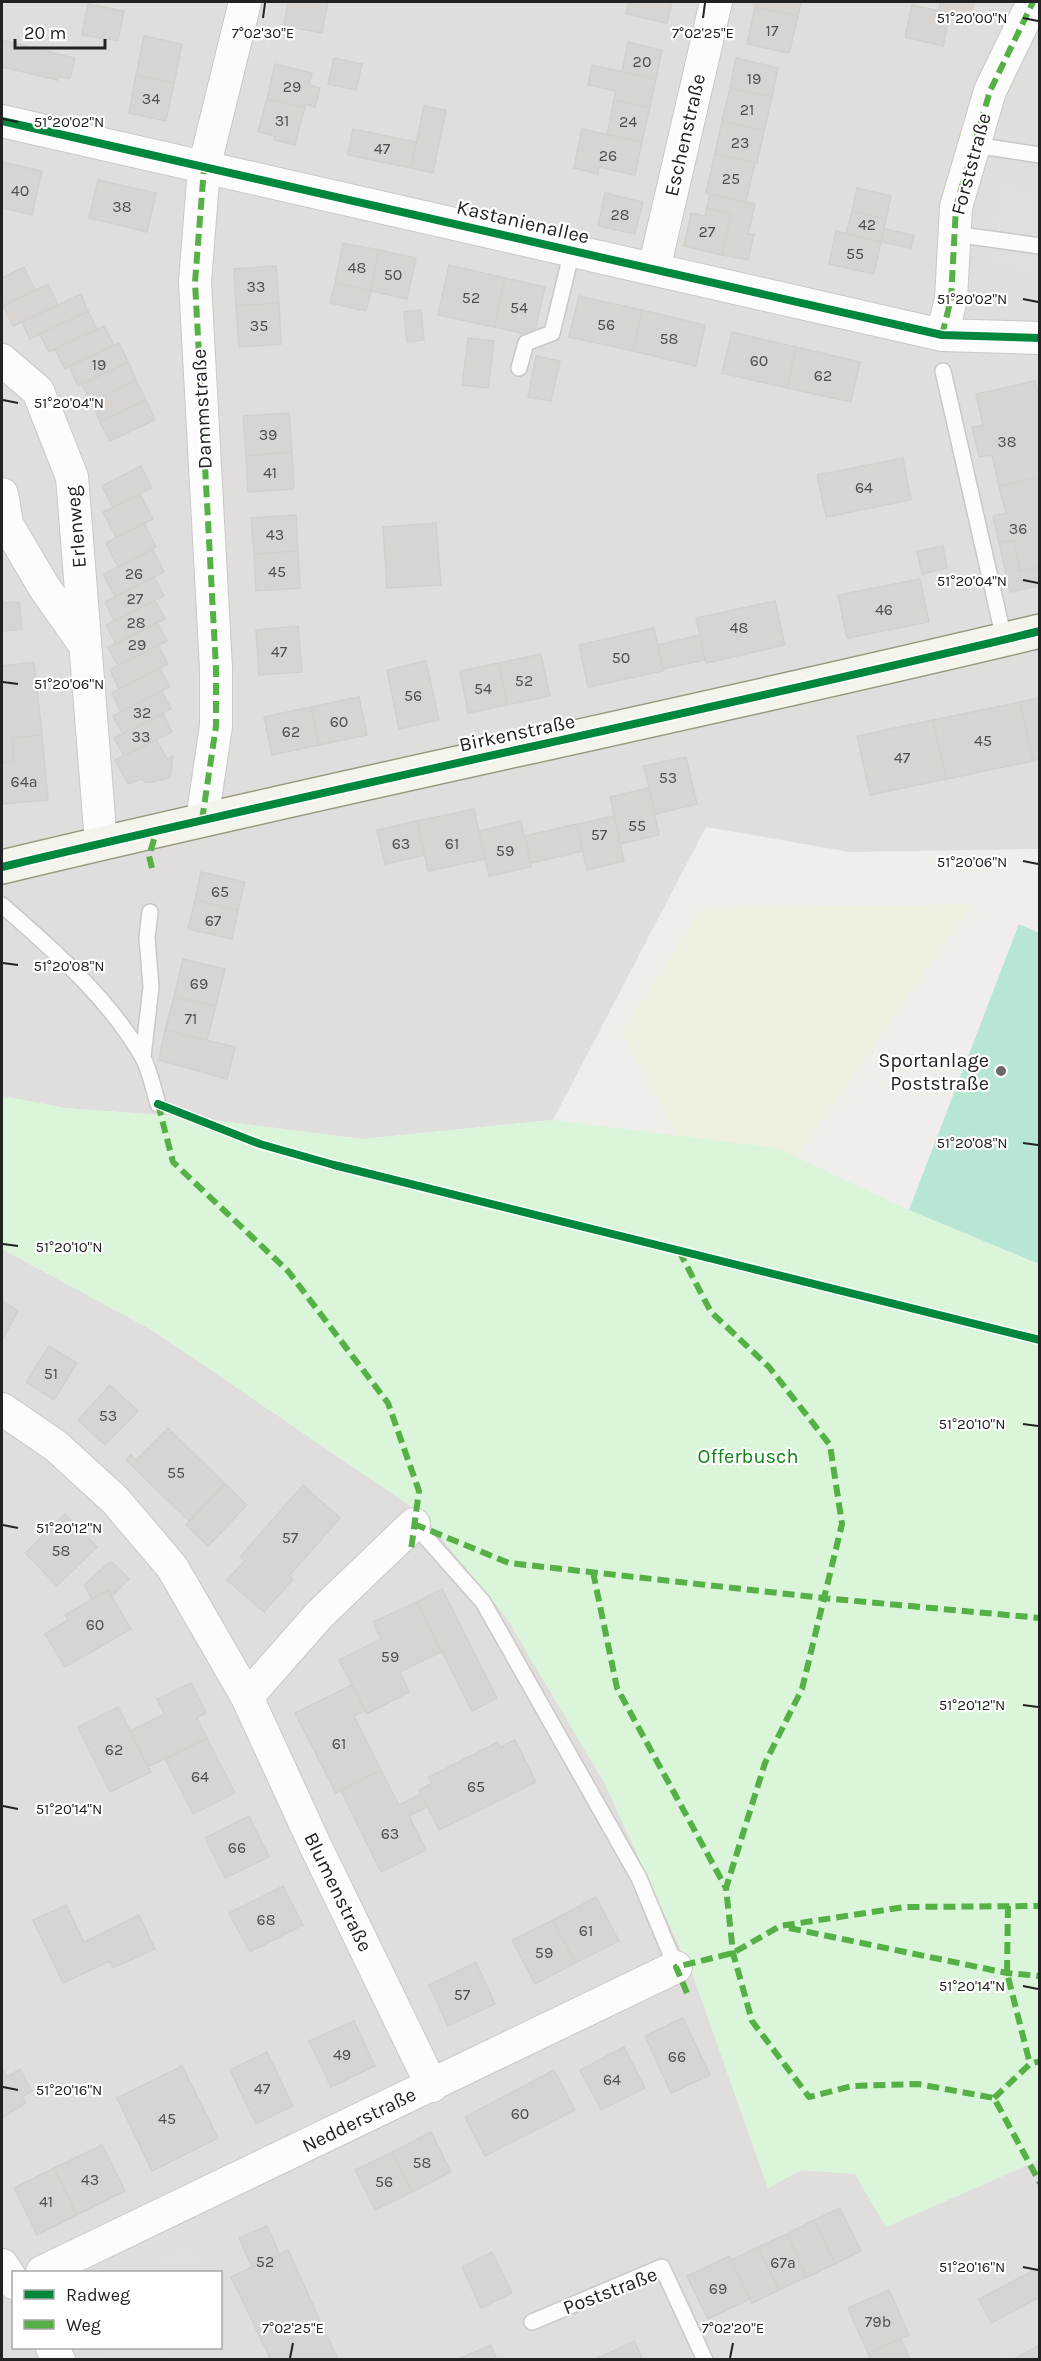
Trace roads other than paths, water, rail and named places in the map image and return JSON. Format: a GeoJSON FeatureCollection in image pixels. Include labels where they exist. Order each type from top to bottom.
{"type":"FeatureCollection","features":[{"type":"Feature","properties":{"kind":"street","name":"Dammstraße"},"geometry":{"type":"LineString","coordinates":[[202,820],[216,726],[216,668],[195,282],[196,243],[204,168],[245,2]]}},
{"type":"Feature","properties":{"kind":"street","name":"Eschenstraße"},"geometry":{"type":"LineString","coordinates":[[654,269],[716,2]]}},
{"type":"Feature","properties":{"kind":"street","name":"Forststraße"},"geometry":{"type":"LineString","coordinates":[[942,335],[951,298],[956,207],[990,91],[1033,2]]}},
{"type":"Feature","properties":{"kind":"street","name":"Kastanienallee"},"geometry":{"type":"LineString","coordinates":[[2,121],[942,335],[1040,339]]}},
{"type":"Feature","properties":{"kind":"street","name":"Erlenweg"},"geometry":{"type":"LineString","coordinates":[[2,360],[38,391],[72,477],[101,843]]}},
{"type":"Feature","properties":{"kind":"street","name":"Erlenweg"},"geometry":{"type":"LineString","coordinates":[[2,494],[7,524],[45,587],[85,645]]}},
{"type":"Feature","properties":{"kind":"street","name":"Birkenstraße"},"geometry":{"type":"LineString","coordinates":[[2,867],[202,820],[852,676],[1040,631]]}},
{"type":"Feature","properties":{"kind":"street","name":"Blumenstraße"},"geometry":{"type":"LineString","coordinates":[[2,1409],[56,1446],[116,1500],[172,1566],[248,1697],[315,1845],[432,2086]]}},
{"type":"Feature","properties":{"kind":"street"},"geometry":{"type":"LineString","coordinates":[[248,1697],[320,1614],[414,1524]]}},
{"type":"Feature","properties":{"kind":"street","name":"Nedderstraße"},"geometry":{"type":"LineString","coordinates":[[44,2271],[676,1967]]}},
{"type":"Feature","properties":{"kind":"street"},"geometry":{"type":"LineString","coordinates":[[2,2265],[12,2282]]}},
{"type":"Feature","properties":{"kind":"lane"},"geometry":{"type":"LineString","coordinates":[[974,145],[1040,155]]}},
{"type":"Feature","properties":{"kind":"lane"},"geometry":{"type":"LineString","coordinates":[[954,234],[1040,246]]}},
{"type":"Feature","properties":{"kind":"lane"},"geometry":{"type":"LineString","coordinates":[[519,368],[526,343],[552,333],[572,250]]}},
{"type":"Feature","properties":{"kind":"lane"},"geometry":{"type":"LineString","coordinates":[[943,371],[1004,639]]}},
{"type":"Feature","properties":{"kind":"lane"},"geometry":{"type":"LineString","coordinates":[[2,905],[70,966],[108,1008],[142,1057],[158,1104]]}},
{"type":"Feature","properties":{"kind":"lane"},"geometry":{"type":"LineString","coordinates":[[142,1057],[151,987],[147,937],[150,912]]}},
{"type":"Feature","properties":{"kind":"lane"},"geometry":{"type":"LineString","coordinates":[[414,1524],[483,1602],[639,1878],[676,1967]]}},
{"type":"Feature","properties":{"kind":"lane","name":"Poststraße"},"geometry":{"type":"LineString","coordinates":[[532,2322],[662,2267],[705,2360]]}},
{"type":"Feature","properties":{"kind":"place","name":"Sportanlage Poststraße"},"geometry":{"type":"Point","coordinates":[1001,1071]}},
{"type":"Feature","properties":{"kind":"park label","name":"Offerbusch"},"geometry":{"type":"Point","coordinates":[748,1456]}}]}
